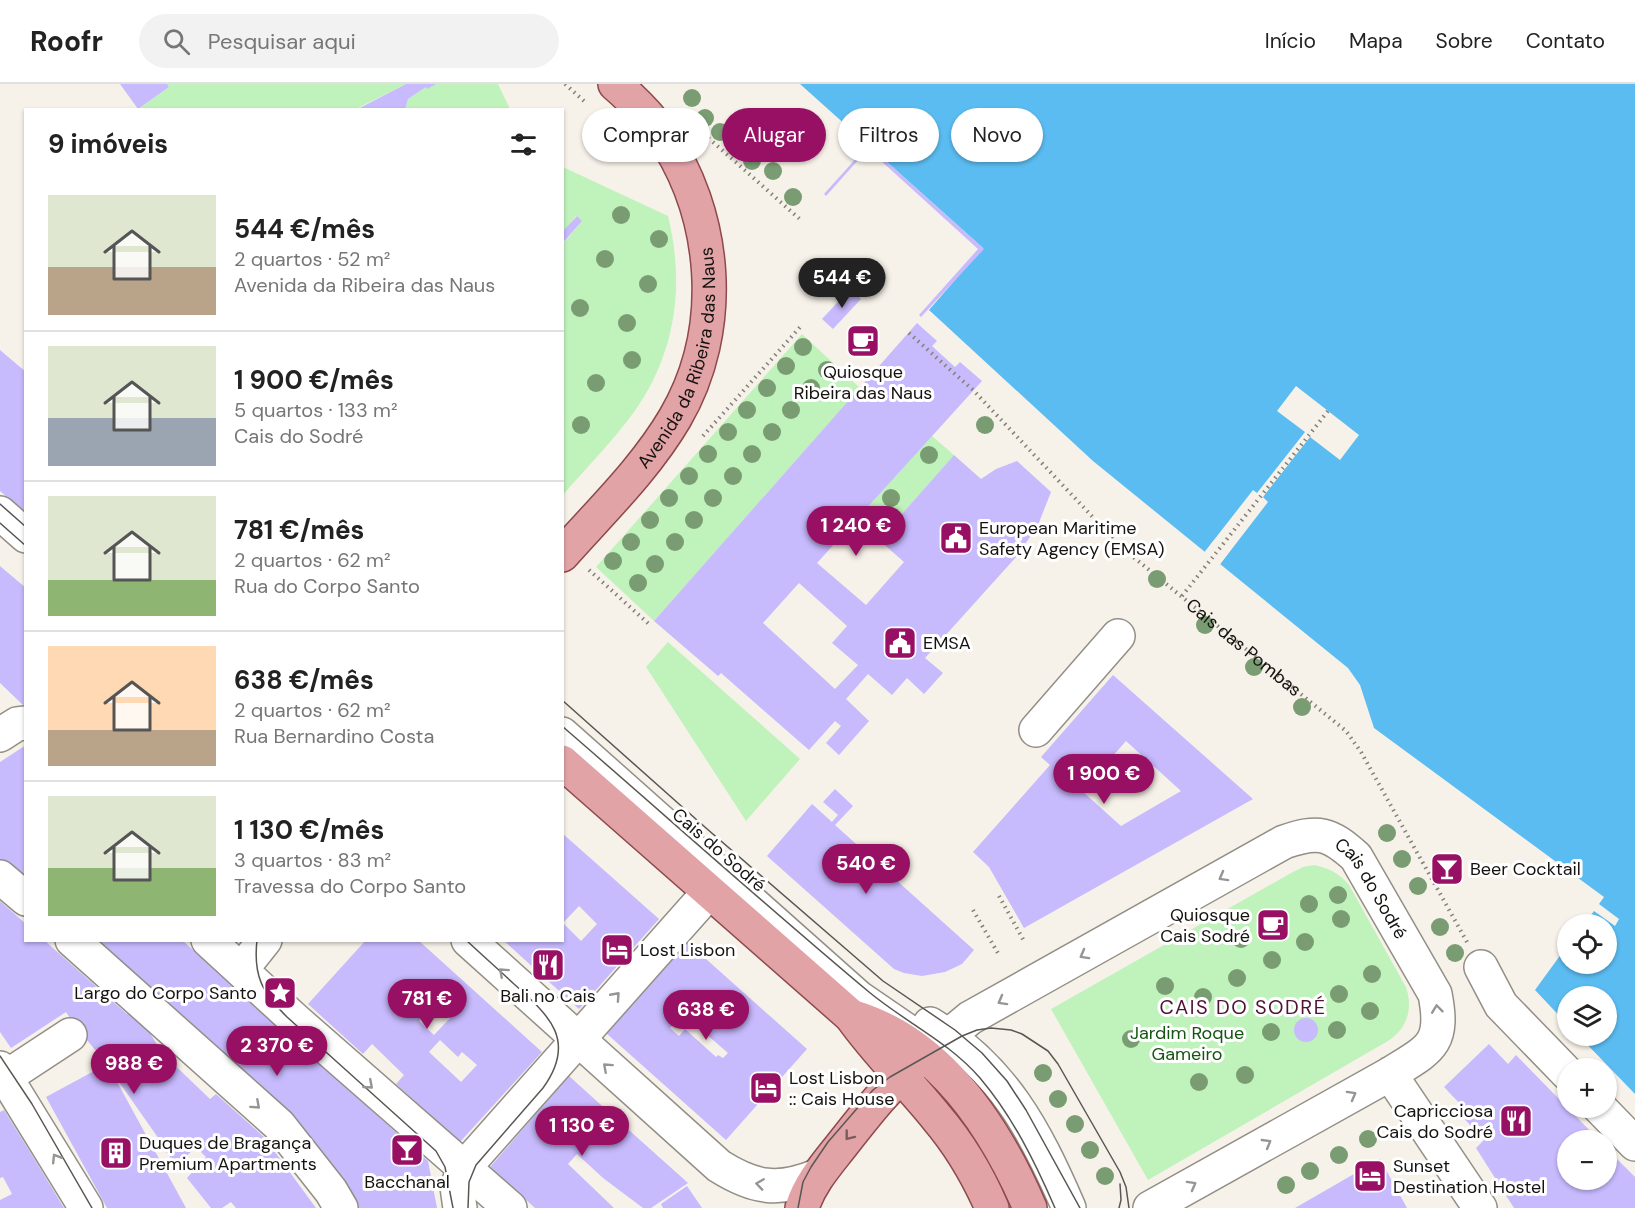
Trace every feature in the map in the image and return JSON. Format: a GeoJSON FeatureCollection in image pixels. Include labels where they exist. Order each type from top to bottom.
{"type":"FeatureCollection","features":[{"type":"Feature","properties":{"kind":"main road","name":"Avenida da Ribeira das Naus"},"geometry":{"type":"LineString","coordinates":[[575,561],[676,417],[696,369],[709,319],[708,255],[692,189],[659,130],[615,84]]}},
{"type":"Feature","properties":{"kind":"main road","name":"Cais do Sodré"},"geometry":{"type":"LineString","coordinates":[[564,764],[851,1017]]}},
{"type":"Feature","properties":{"kind":"main road"},"geometry":{"type":"LineString","coordinates":[[851,1017],[937,1045],[968,1100],[990,1131],[1030,1208]]}},
{"type":"Feature","properties":{"kind":"main road"},"geometry":{"type":"LineString","coordinates":[[851,1017],[872,1045],[938,1118],[958,1145],[992,1208]]}},
{"type":"Feature","properties":{"kind":"main road"},"geometry":{"type":"LineString","coordinates":[[802,1208],[807,1191],[817,1176],[875,1103],[900,1076],[937,1045]]}},
{"type":"Feature","properties":{"kind":"street"},"geometry":{"type":"LineString","coordinates":[[0,513],[24,534]]}},
{"type":"Feature","properties":{"kind":"street"},"geometry":{"type":"LineString","coordinates":[[1036,730],[1118,636]]}},
{"type":"Feature","properties":{"kind":"street","name":"Cais do Sodré"},"geometry":{"type":"LineString","coordinates":[[564,713],[876,988],[937,1045],[968,1050],[995,1078],[1023,1115],[1068,1208]]}},
{"type":"Feature","properties":{"kind":"street"},"geometry":{"type":"LineString","coordinates":[[0,735],[17,724],[24,723]]}},
{"type":"Feature","properties":{"kind":"street"},"geometry":{"type":"LineString","coordinates":[[564,736],[858,996],[917,1037],[914,1042],[852,999],[564,743]]}},
{"type":"Feature","properties":{"kind":"street","name":"Cais do Sodré"},"geometry":{"type":"LineString","coordinates":[[937,1045],[970,1018],[1284,842],[1301,836],[1328,837],[1340,843],[1356,857],[1435,994],[1439,1014],[1438,1029],[1433,1044],[1390,1074],[1150,1208]]}},
{"type":"Feature","properties":{"kind":"street"},"geometry":{"type":"LineString","coordinates":[[0,877],[24,897]]}},
{"type":"Feature","properties":{"kind":"street"},"geometry":{"type":"LineString","coordinates":[[460,1208],[457,1187],[464,1168],[710,891]]}},
{"type":"Feature","properties":{"kind":"street"},"geometry":{"type":"LineString","coordinates":[[74,942],[279,1125],[331,1191],[341,1208]]}},
{"type":"Feature","properties":{"kind":"street"},"geometry":{"type":"LineString","coordinates":[[210,942],[294,1019],[510,1208]]}},
{"type":"Feature","properties":{"kind":"street"},"geometry":{"type":"LineString","coordinates":[[241,970],[263,942]]}},
{"type":"Feature","properties":{"kind":"street"},"geometry":{"type":"LineString","coordinates":[[470,942],[719,1166],[756,1185],[799,1184],[817,1176]]}},
{"type":"Feature","properties":{"kind":"street"},"geometry":{"type":"LineString","coordinates":[[1481,967],[1496,997],[1511,1016],[1557,1063]]}},
{"type":"Feature","properties":{"kind":"street"},"geometry":{"type":"LineString","coordinates":[[70,1035],[2,1075],[86,1208]]}},
{"type":"Feature","properties":{"kind":"street"},"geometry":{"type":"LineString","coordinates":[[1046,1208],[1034,1178],[1006,1128],[976,1087],[948,1061],[950,1056],[965,1068],[997,1105],[1023,1147],[1052,1208]]}},
{"type":"Feature","properties":{"kind":"street"},"geometry":{"type":"LineString","coordinates":[[1390,1074],[1480,1208]]}},
{"type":"Feature","properties":{"kind":"street"},"geometry":{"type":"LineString","coordinates":[[1006,1208],[983,1160],[947,1107],[950,1104],[966,1121],[992,1158],[1016,1208]]}},
{"type":"Feature","properties":{"kind":"street"},"geometry":{"type":"LineString","coordinates":[[1610,1118],[1635,1144]]}},
{"type":"Feature","properties":{"kind":"path"},"geometry":{"type":"LineString","coordinates":[[565,84],[585,102]]}},
{"type":"Feature","properties":{"kind":"path"},"geometry":{"type":"LineString","coordinates":[[710,139],[802,221]]}},
{"type":"Feature","properties":{"kind":"path"},"geometry":{"type":"LineString","coordinates":[[700,439],[802,325]]}},
{"type":"Feature","properties":{"kind":"path","name":"Cais das Pombas"},"geometry":{"type":"LineString","coordinates":[[909,333],[973,390],[1121,547],[1346,731],[1361,752],[1481,967]]}},
{"type":"Feature","properties":{"kind":"path"},"geometry":{"type":"LineString","coordinates":[[1182,596],[1328,411]]}},
{"type":"Feature","properties":{"kind":"path"},"geometry":{"type":"LineString","coordinates":[[575,561],[650,625]]}},
{"type":"Feature","properties":{"kind":"path"},"geometry":{"type":"LineString","coordinates":[[999,896],[1024,941]]}},
{"type":"Feature","properties":{"kind":"path"},"geometry":{"type":"LineString","coordinates":[[973,910],[999,955]]}},
{"type":"Feature","properties":{"kind":"green space"},"geometry":{"type":"Polygon","coordinates":[[[167,84],[406,84],[358,108],[139,108],[169,87],[167,84]]]}},
{"type":"Feature","properties":{"kind":"green space"},"geometry":{"type":"Polygon","coordinates":[[[436,84],[498,84],[510,108],[406,108],[408,99],[426,87],[436,84]]]}},
{"type":"Feature","properties":{"kind":"green space"},"geometry":{"type":"Polygon","coordinates":[[[564,167],[668,216],[676,267],[676,293],[668,342],[648,389],[626,423],[564,494],[564,243],[582,221],[576,216],[564,231],[564,167]]]}},
{"type":"Feature","properties":{"kind":"green space"},"geometry":{"type":"Polygon","coordinates":[[[802,334],[860,388],[654,621],[596,567],[802,334]]]}},
{"type":"Feature","properties":{"kind":"green space"},"geometry":{"type":"Polygon","coordinates":[[[932,436],[954,455],[888,530],[865,510],[932,436]]]}},
{"type":"Feature","properties":{"kind":"green space"},"geometry":{"type":"Polygon","coordinates":[[[668,642],[800,759],[746,821],[646,667],[668,642]]]}},
{"type":"Feature","properties":{"kind":"green space","name":"Jardim Roque Gameiro"},"geometry":{"type":"Polygon","coordinates":[[[1314,865],[1333,872],[1349,885],[1406,987],[1409,1010],[1404,1024],[1388,1041],[1148,1180],[1051,1009],[1291,873],[1314,865]]]}},
{"type":"Feature","properties":{"kind":"water"},"geometry":{"type":"Polygon","coordinates":[[[800,84],[1635,84],[1635,1094],[1617,1075],[1617,1058],[1600,1058],[1589,1046],[1617,1046],[1617,986],[1557,986],[1557,1013],[1535,990],[1557,960],[1557,974],[1617,974],[1617,922],[1619,919],[1617,914],[1612,914],[1599,904],[1604,897],[1374,728],[1360,685],[1348,668],[1220,564],[1229,552],[1214,540],[1205,552],[1093,461],[929,310],[983,248],[887,162],[939,162],[939,108],[838,108],[838,118],[800,84]]]}},
{"type":"Feature","properties":{"kind":"pier"},"geometry":{"type":"Polygon","coordinates":[[[1296,386],[1359,435],[1340,460],[1310,437],[1263,497],[1268,502],[1218,567],[1217,563],[1225,552],[1215,545],[1207,554],[1203,554],[1253,490],[1257,493],[1305,432],[1277,411],[1296,386]]]}},
{"type":"Feature","properties":{"kind":"building"},"geometry":{"type":"Polygon","coordinates":[[[120,84],[167,84],[169,87],[137,108],[120,84]]]}},
{"type":"Feature","properties":{"kind":"building"},"geometry":{"type":"Polygon","coordinates":[[[406,84],[436,84],[427,89],[426,87],[408,99],[406,108],[360,108],[406,84]]]}},
{"type":"Feature","properties":{"kind":"building"},"geometry":{"type":"Polygon","coordinates":[[[853,162],[856,162],[826,196],[824,194],[853,162]]]}},
{"type":"Feature","properties":{"kind":"building"},"geometry":{"type":"Polygon","coordinates":[[[882,162],[887,162],[984,249],[921,317],[919,315],[978,249],[882,162]]]}},
{"type":"Feature","properties":{"kind":"building"},"geometry":{"type":"Polygon","coordinates":[[[577,216],[582,221],[564,242],[564,230],[577,216]]]}},
{"type":"Feature","properties":{"kind":"building"},"geometry":{"type":"Polygon","coordinates":[[[850,289],[861,299],[833,329],[822,319],[850,289]]]}},
{"type":"Feature","properties":{"kind":"building","name":"European Maritime Safety Agency (EMSA)"},"geometry":{"type":"Polygon","coordinates":[[[917,323],[937,341],[932,346],[955,367],[960,362],[982,381],[817,563],[866,605],[904,562],[879,540],[954,455],[981,479],[996,469],[1017,461],[1051,492],[1038,525],[1017,556],[925,658],[943,673],[924,694],[907,678],[892,695],[868,674],[846,699],[869,721],[839,755],[826,743],[841,726],[835,721],[809,750],[721,673],[718,676],[654,621],[917,323]],[[799,583],[763,623],[835,689],[858,665],[832,643],[847,626],[799,583]]]}},
{"type":"Feature","properties":{"kind":"building","name":"Quiosque Ribeira das Naus"},"geometry":{"type":"Polygon","coordinates":[[[863,327],[873,331],[877,341],[873,351],[863,355],[853,351],[849,341],[853,331],[863,327]]]}},
{"type":"Feature","properties":{"kind":"building"},"geometry":{"type":"Polygon","coordinates":[[[0,350],[24,370],[24,512],[0,491],[0,350]]]}},
{"type":"Feature","properties":{"kind":"building"},"geometry":{"type":"Polygon","coordinates":[[[0,566],[24,586],[24,705],[0,683],[0,566]]]}},
{"type":"Feature","properties":{"kind":"building"},"geometry":{"type":"Polygon","coordinates":[[[1113,675],[1253,799],[1024,928],[989,867],[973,852],[1050,765],[1041,757],[1113,675]],[[1126,741],[1082,791],[1121,826],[1181,791],[1126,741]]]}},
{"type":"Feature","properties":{"kind":"building"},"geometry":{"type":"Polygon","coordinates":[[[24,746],[24,883],[0,862],[0,762],[24,746]]]}},
{"type":"Feature","properties":{"kind":"building"},"geometry":{"type":"Polygon","coordinates":[[[835,789],[853,806],[835,825],[974,950],[962,964],[945,972],[922,976],[894,969],[767,856],[812,804],[832,822],[838,815],[823,802],[835,789]]]}},
{"type":"Feature","properties":{"kind":"building"},"geometry":{"type":"Polygon","coordinates":[[[564,835],[659,919],[579,1009],[505,942],[564,942],[564,924],[581,941],[597,924],[579,906],[564,922],[564,835]]]}},
{"type":"Feature","properties":{"kind":"building"},"geometry":{"type":"Polygon","coordinates":[[[0,901],[24,922],[24,942],[46,942],[127,1014],[137,1011],[162,1053],[210,1099],[216,1094],[264,1137],[316,1208],[236,1208],[231,1202],[222,1208],[211,1208],[187,1178],[206,1157],[196,1147],[177,1165],[159,1144],[161,1142],[110,1069],[186,1208],[107,1208],[46,1097],[107,1064],[66,1012],[11,1048],[0,1032],[0,901]]]}},
{"type":"Feature","properties":{"kind":"building","name":"Quiosque Cais Sodré"},"geometry":{"type":"Polygon","coordinates":[[[1273,917],[1279,919],[1281,925],[1279,931],[1273,933],[1267,931],[1265,925],[1267,919],[1273,917]]]}},
{"type":"Feature","properties":{"kind":"building"},"geometry":{"type":"Polygon","coordinates":[[[90,942],[184,942],[428,1161],[437,1208],[354,1208],[90,942]]]}},
{"type":"Feature","properties":{"kind":"building"},"geometry":{"type":"Polygon","coordinates":[[[364,942],[420,942],[542,1052],[460,1142],[396,1084],[404,1075],[372,1044],[363,1054],[308,1004],[364,942]],[[437,1002],[419,1021],[434,1035],[452,1016],[437,1002]],[[440,1040],[429,1052],[461,1082],[477,1065],[462,1052],[458,1057],[440,1040]]]}},
{"type":"Feature","properties":{"kind":"building"},"geometry":{"type":"Polygon","coordinates":[[[687,942],[807,1049],[726,1140],[606,1033],[687,942]],[[683,1014],[670,1028],[679,1036],[685,1029],[716,1057],[718,1055],[723,1058],[728,1053],[683,1014]]]}},
{"type":"Feature","properties":{"kind":"building"},"geometry":{"type":"Polygon","coordinates":[[[1306,1018],[1311,1019],[1317,1025],[1317,1035],[1311,1041],[1306,1042],[1301,1041],[1295,1035],[1294,1030],[1295,1025],[1301,1019],[1306,1018]]]}},
{"type":"Feature","properties":{"kind":"building"},"geometry":{"type":"Polygon","coordinates":[[[1489,1044],[1508,1064],[1516,1055],[1557,1097],[1557,1118],[1578,1118],[1589,1130],[1557,1130],[1557,1190],[1617,1190],[1617,1159],[1635,1177],[1635,1208],[1514,1208],[1476,1148],[1484,1140],[1458,1112],[1463,1107],[1444,1087],[1489,1044]]]}},
{"type":"Feature","properties":{"kind":"building"},"geometry":{"type":"Polygon","coordinates":[[[569,1076],[688,1183],[651,1208],[643,1208],[603,1178],[577,1154],[568,1164],[614,1208],[535,1208],[490,1167],[569,1076]]]}},
{"type":"Feature","properties":{"kind":"building"},"geometry":{"type":"Polygon","coordinates":[[[4,1110],[64,1208],[0,1208],[0,1200],[12,1194],[3,1177],[0,1178],[0,1112],[4,1110]]]}},
{"type":"Feature","properties":{"kind":"building","name":"Sunset Destination Hostel"},"geometry":{"type":"Polygon","coordinates":[[[1380,1159],[1407,1208],[1295,1208],[1321,1193],[1380,1159]]]}},
{"type":"Feature","properties":{"kind":"building"},"geometry":{"type":"Polygon","coordinates":[[[687,1186],[702,1208],[663,1208],[661,1204],[687,1186]]]}},
{"type":"Feature","properties":{"kind":"tram line"},"geometry":{"type":"LineString","coordinates":[[0,504],[24,525]]}},
{"type":"Feature","properties":{"kind":"tram line"},"geometry":{"type":"LineString","coordinates":[[0,523],[24,544]]}},
{"type":"Feature","properties":{"kind":"tram line"},"geometry":{"type":"LineString","coordinates":[[564,702],[883,981],[955,1030],[982,1053],[1007,1081],[1026,1110],[1080,1208]]}},
{"type":"Feature","properties":{"kind":"tram line"},"geometry":{"type":"LineString","coordinates":[[564,728],[869,992],[968,1065],[992,1093],[1013,1124],[1055,1208]]}},
{"type":"Feature","properties":{"kind":"tram line"},"geometry":{"type":"LineString","coordinates":[[257,942],[256,964],[265,991],[287,1017],[436,1151],[445,1167],[453,1208]]}},
{"type":"Feature","properties":{"kind":"tram line"},"geometry":{"type":"LineString","coordinates":[[468,942],[527,996],[548,1019],[555,1030],[558,1056],[553,1071],[543,1088],[476,1165],[469,1182],[468,1208]]}},
{"type":"Feature","properties":{"kind":"tram line"},"geometry":{"type":"LineString","coordinates":[[798,1208],[803,1182],[811,1167],[828,1142],[873,1090],[890,1077],[962,1036],[991,1028],[1011,1030],[1022,1034],[1048,1051],[1058,1064],[1120,1172],[1126,1187],[1129,1208]]}},
{"type":"Feature","properties":{"kind":"tram line"},"geometry":{"type":"LineString","coordinates":[[0,1056],[32,1104],[92,1208]]}},
{"type":"Feature","properties":{"kind":"tram line"},"geometry":{"type":"LineString","coordinates":[[1119,1208],[1120,1184]]}},
{"type":"Feature","properties":{"kind":"place","name":"Quiosque Ribeira das Naus"},"geometry":{"type":"Point","coordinates":[863,341]}},
{"type":"Feature","properties":{"kind":"place","name":"European Maritime Safety Agency (EMSA)"},"geometry":{"type":"Point","coordinates":[956,538]}},
{"type":"Feature","properties":{"kind":"place","name":"EMSA"},"geometry":{"type":"Point","coordinates":[900,643]}},
{"type":"Feature","properties":{"kind":"place","name":"Beer Cocktail"},"geometry":{"type":"Point","coordinates":[1447,869]}},
{"type":"Feature","properties":{"kind":"place","name":"Quiosque Cais Sodré"},"geometry":{"type":"Point","coordinates":[1273,925]}},
{"type":"Feature","properties":{"kind":"place","name":"Lost Lisbon"},"geometry":{"type":"Point","coordinates":[617,950]}},
{"type":"Feature","properties":{"kind":"place","name":"Bali no Cais"},"geometry":{"type":"Point","coordinates":[548,965]}},
{"type":"Feature","properties":{"kind":"place","name":"Largo do Corpo Santo"},"geometry":{"type":"Point","coordinates":[280,993]}},
{"type":"Feature","properties":{"kind":"place","name":"Lost Lisbon :: Cais House"},"geometry":{"type":"Point","coordinates":[766,1088]}},
{"type":"Feature","properties":{"kind":"place","name":"Capricciosa Cais do Sodré"},"geometry":{"type":"Point","coordinates":[1516,1121]}},
{"type":"Feature","properties":{"kind":"place","name":"Bacchanal"},"geometry":{"type":"Point","coordinates":[407,1150]}},
{"type":"Feature","properties":{"kind":"place","name":"Duques de Bragança Premium Apartments"},"geometry":{"type":"Point","coordinates":[116,1153]}},
{"type":"Feature","properties":{"kind":"place","name":"Sunset Destination Hostel"},"geometry":{"type":"Point","coordinates":[1370,1176]}},
{"type":"Feature","properties":{"kind":"district","name":"CAIS DO SODRÉ"},"geometry":{"type":"Point","coordinates":[1243,1007]}}]}
